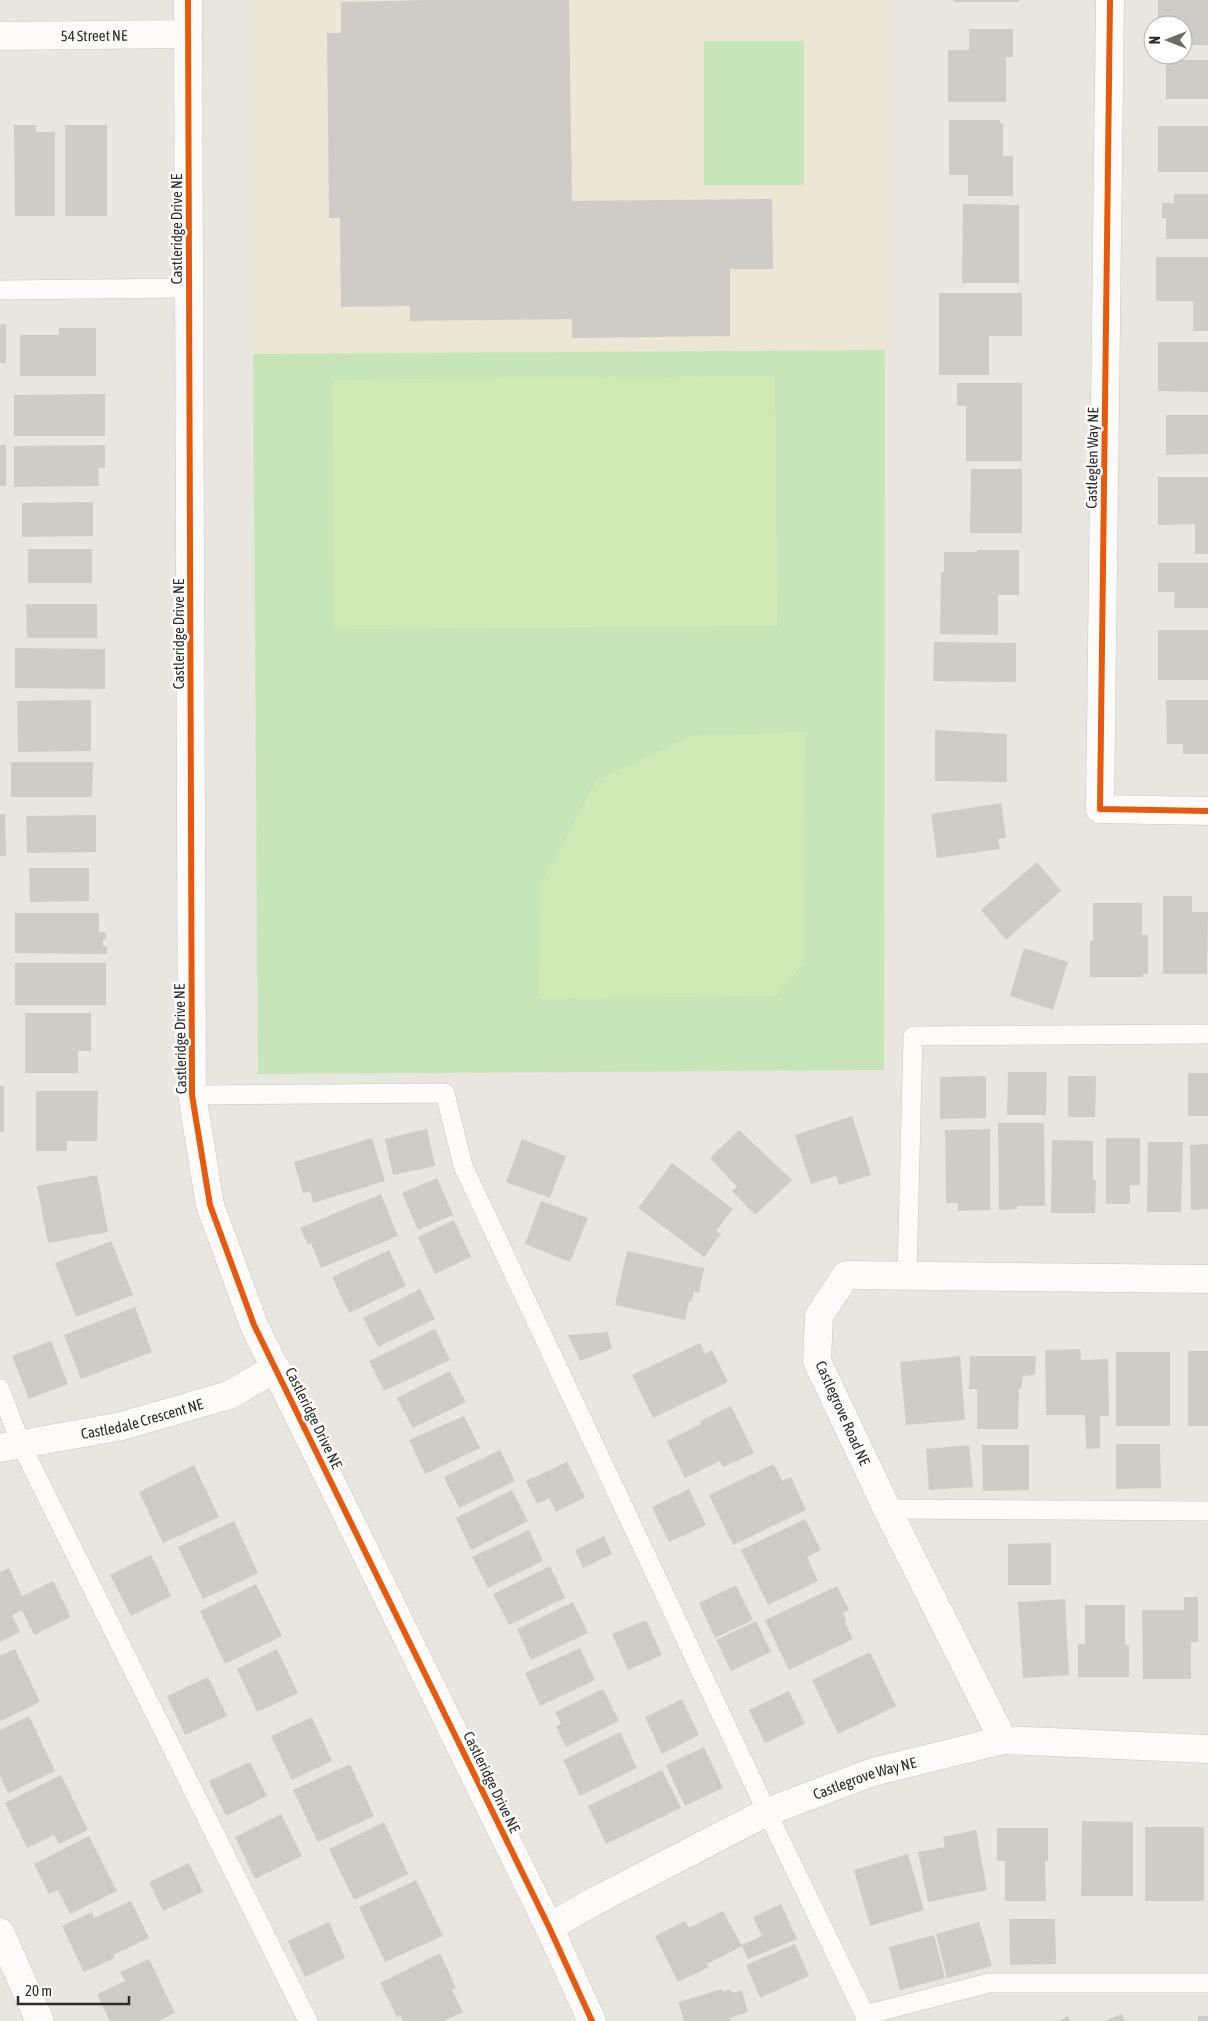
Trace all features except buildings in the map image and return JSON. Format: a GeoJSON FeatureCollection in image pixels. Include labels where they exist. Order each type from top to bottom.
{"type":"FeatureCollection","features":[{"type":"Feature","properties":{"kind":"street","name":"Castleridge Drive NE"},"geometry":{"type":"LineString","coordinates":[[188,0],[192,1095],[210,1205],[254,1325],[550,1927],[592,2021]]}},
{"type":"Feature","properties":{"kind":"street","name":"Castleglen Way NE"},"geometry":{"type":"LineString","coordinates":[[1110,0],[1100,809],[1208,811]]}},
{"type":"Feature","properties":{"kind":"street","name":"54 Street NE"},"geometry":{"type":"LineString","coordinates":[[0,36],[188,34]]}},
{"type":"Feature","properties":{"kind":"street","name":"Castlegrove Road NE"},"geometry":{"type":"LineString","coordinates":[[1003,1740],[887,1509],[817,1361],[819,1316],[846,1275],[1208,1279]]}},
{"type":"Feature","properties":{"kind":"street","name":"Castledale Crescent NE"},"geometry":{"type":"LineString","coordinates":[[10,1446],[122,1426],[229,1395],[276,1368]]}},
{"type":"Feature","properties":{"kind":"street","name":"Castlegrove Way NE"},"geometry":{"type":"LineString","coordinates":[[550,1927],[594,1901],[767,1812],[873,1772],[1003,1740],[1208,1749]]}},
{"type":"Feature","properties":{"kind":"street"},"geometry":{"type":"LineString","coordinates":[[0,1932],[40,2021]]}},
{"type":"Feature","properties":{"kind":"lane"},"geometry":{"type":"LineString","coordinates":[[0,290],[189,288]]}},
{"type":"Feature","properties":{"kind":"lane"},"geometry":{"type":"LineString","coordinates":[[907,1275],[913,1036],[1208,1034]]}},
{"type":"Feature","properties":{"kind":"lane"},"geometry":{"type":"LineString","coordinates":[[192,1095],[445,1093],[463,1166],[865,2018],[989,1983],[1208,1983]]}},
{"type":"Feature","properties":{"kind":"lane"},"geometry":{"type":"LineString","coordinates":[[0,1389],[10,1446],[308,2021]]}},
{"type":"Feature","properties":{"kind":"lane"},"geometry":{"type":"LineString","coordinates":[[887,1509],[1208,1511]]}},
{"type":"Feature","properties":{"kind":"shaded area"},"geometry":{"type":"Polygon","coordinates":[[[253,0],[884,0],[885,350],[253,354],[253,0]]]}},
{"type":"Feature","properties":{"kind":"green space"},"geometry":{"type":"Polygon","coordinates":[[[704,41],[804,41],[804,185],[704,185],[704,41]]]}},
{"type":"Feature","properties":{"kind":"green space"},"geometry":{"type":"Polygon","coordinates":[[[885,350],[884,1070],[258,1074],[253,354],[885,350]]]}},
{"type":"Feature","properties":{"kind":"green space"},"geometry":{"type":"Polygon","coordinates":[[[775,376],[777,626],[334,629],[333,380],[775,376]]]}},
{"type":"Feature","properties":{"kind":"green space"},"geometry":{"type":"Polygon","coordinates":[[[805,732],[803,964],[775,996],[539,998],[540,886],[596,781],[690,736],[805,732]]]}},
{"type":"Feature","properties":{"kind":"cycle path"},"geometry":{"type":"LineString","coordinates":[[188,0],[192,1095],[210,1205],[254,1325],[549,1927],[592,2021]]}},
{"type":"Feature","properties":{"kind":"cycle path"},"geometry":{"type":"LineString","coordinates":[[1110,0],[1100,809],[1208,811]]}}]}
